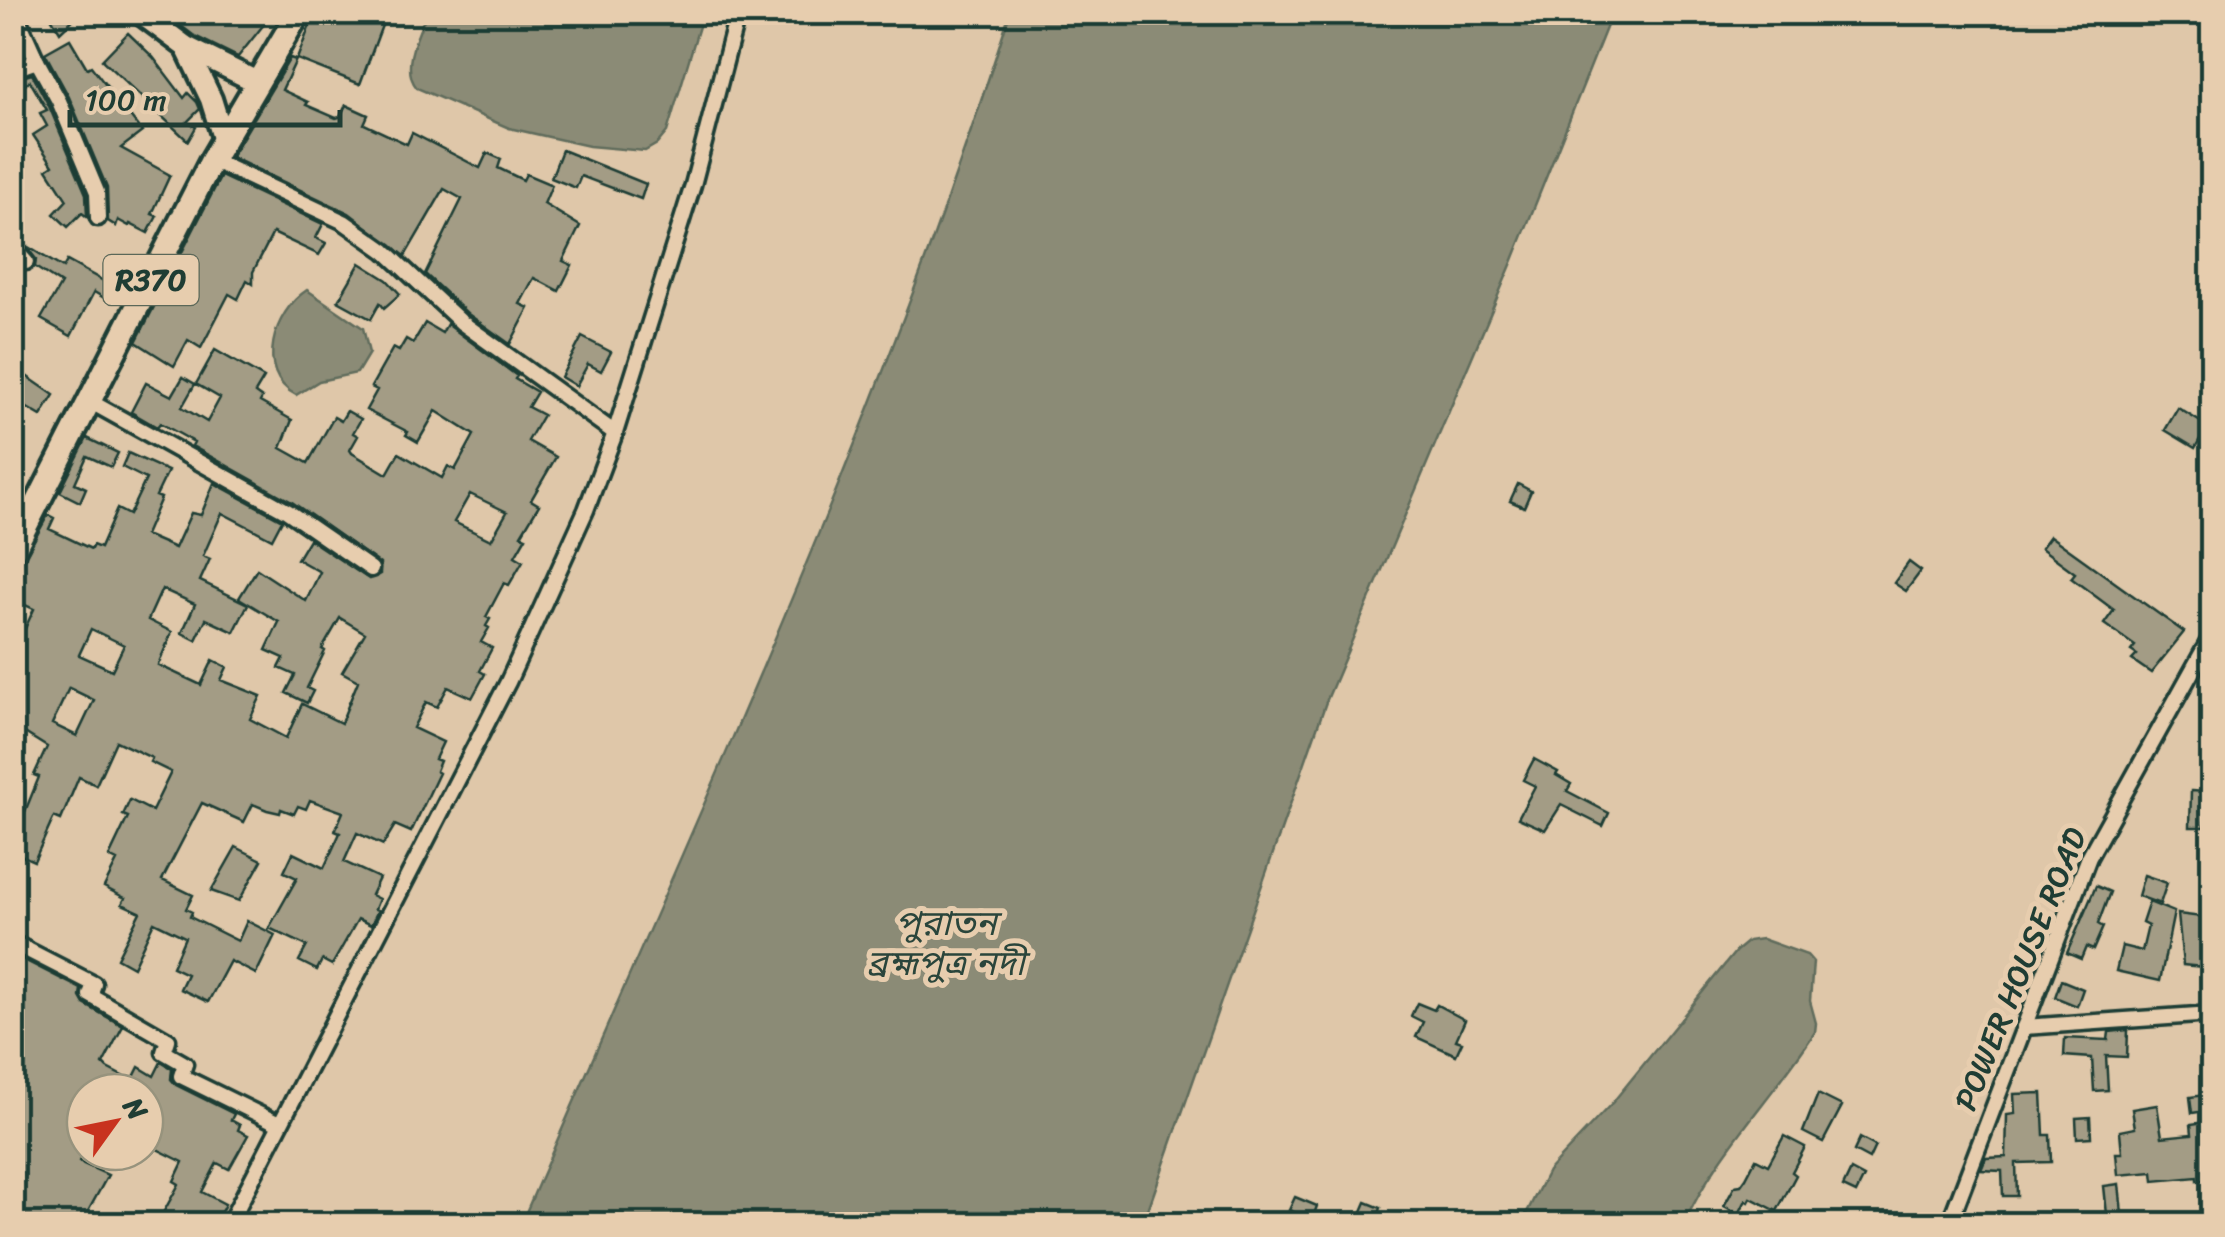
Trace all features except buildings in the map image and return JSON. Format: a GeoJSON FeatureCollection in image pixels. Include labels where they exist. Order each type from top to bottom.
{"type":"FeatureCollection","features":[{"type":"Feature","properties":{"kind":"main road","name":"R370"},"geometry":{"type":"LineString","coordinates":[[12,553],[218,150],[298,12]]}},
{"type":"Feature","properties":{"kind":"street"},"geometry":{"type":"LineString","coordinates":[[15,12],[59,101],[97,192],[98,218]]}},
{"type":"Feature","properties":{"kind":"street"},"geometry":{"type":"LineString","coordinates":[[139,12],[186,47],[257,82]]}},
{"type":"Feature","properties":{"kind":"street"},"geometry":{"type":"LineString","coordinates":[[229,1224],[508,682],[586,510],[615,433],[693,186],[738,12]]}},
{"type":"Feature","properties":{"kind":"street"},"geometry":{"type":"LineString","coordinates":[[186,47],[210,100],[218,150],[344,222],[385,251],[461,322],[615,433]]}},
{"type":"Feature","properties":{"kind":"street"},"geometry":{"type":"LineString","coordinates":[[12,70],[37,61]]}},
{"type":"Feature","properties":{"kind":"street"},"geometry":{"type":"LineString","coordinates":[[12,247],[26,262]]}},
{"type":"Feature","properties":{"kind":"street"},"geometry":{"type":"LineString","coordinates":[[90,402],[287,511],[371,570]]}},
{"type":"Feature","properties":{"kind":"street","name":"POWER HOUSE ROAD"},"geometry":{"type":"LineString","coordinates":[[1949,1224],[2089,858],[2212,635]]}},
{"type":"Feature","properties":{"kind":"street"},"geometry":{"type":"LineString","coordinates":[[12,942],[94,984],[90,995],[168,1040],[164,1052],[185,1064],[181,1076],[280,1124]]}},
{"type":"Feature","properties":{"kind":"street"},"geometry":{"type":"LineString","coordinates":[[2024,1028],[2212,1014]]}},
{"type":"Feature","properties":{"kind":"water"},"geometry":{"type":"Polygon","coordinates":[[[427,12],[703,13],[667,132],[645,151],[589,146],[509,128],[417,88],[410,61],[427,12]]]}},
{"type":"Feature","properties":{"kind":"water","name":"পুরাতন ব্রহ্মপুত্র নদী"},"geometry":{"type":"Polygon","coordinates":[[[1010,12],[1612,13],[1513,260],[1326,702],[1143,1224],[521,1224],[717,775],[843,473],[903,321],[1010,12]]]}},
{"type":"Feature","properties":{"kind":"water"},"geometry":{"type":"Polygon","coordinates":[[[307,290],[363,328],[369,353],[357,373],[319,381],[296,395],[275,372],[273,342],[285,312],[307,290]]]}},
{"type":"Feature","properties":{"kind":"water"},"geometry":{"type":"Polygon","coordinates":[[[1762,939],[1807,955],[1813,962],[1810,1001],[1815,1032],[1728,1150],[1684,1224],[1521,1224],[1548,1171],[1613,1102],[1736,951],[1748,941],[1762,939]]]}}]}
